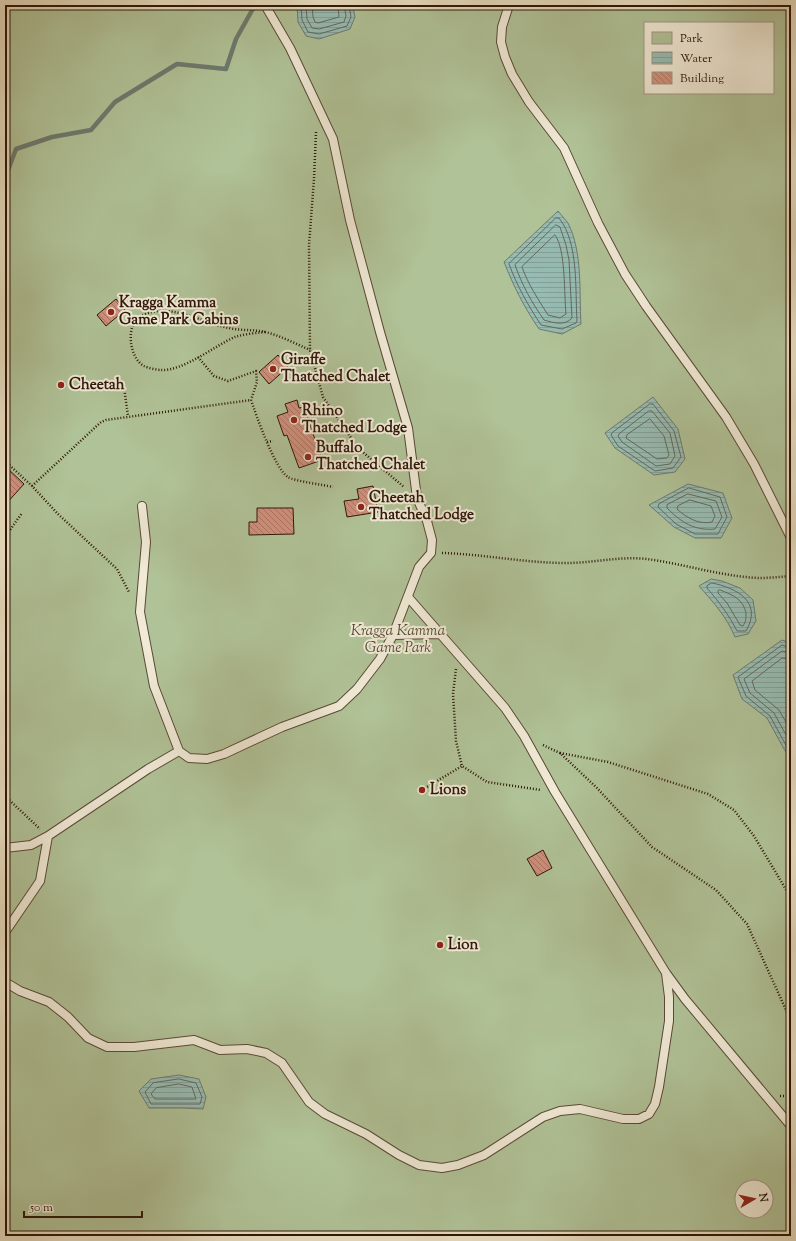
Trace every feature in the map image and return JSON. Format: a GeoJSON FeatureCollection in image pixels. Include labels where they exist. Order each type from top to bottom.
{"type":"FeatureCollection","features":[{"type":"Feature","properties":{"kind":"lane"},"geometry":{"type":"LineString","coordinates":[[142,506],[146,542],[140,612],[154,686],[179,751],[189,758],[206,759],[224,754],[282,727],[340,706],[357,689],[380,660],[393,636],[419,567],[432,553],[432,540],[427,521],[418,498],[408,428],[350,220],[333,139],[290,48],[265,5]]}},
{"type":"Feature","properties":{"kind":"lane"},"geometry":{"type":"LineString","coordinates":[[509,5],[502,28],[501,42],[512,74],[529,102],[564,148],[598,223],[625,274],[650,312],[726,417],[754,464],[791,538]]}},
{"type":"Feature","properties":{"kind":"lane"},"geometry":{"type":"LineString","coordinates":[[408,597],[505,708],[524,736],[555,792],[666,973],[685,999],[791,1126]]}},
{"type":"Feature","properties":{"kind":"lane"},"geometry":{"type":"LineString","coordinates":[[393,636],[439,634]]}},
{"type":"Feature","properties":{"kind":"lane"},"geometry":{"type":"LineString","coordinates":[[5,848],[31,845],[48,836],[148,769],[179,751]]}},
{"type":"Feature","properties":{"kind":"lane"},"geometry":{"type":"LineString","coordinates":[[5,931],[40,881],[48,836]]}},
{"type":"Feature","properties":{"kind":"lane"},"geometry":{"type":"LineString","coordinates":[[5,982],[20,992],[49,1002],[68,1017],[88,1038],[107,1047],[134,1047],[194,1040],[220,1050],[248,1049],[266,1054],[282,1063],[309,1102],[325,1114],[366,1134],[399,1155],[419,1165],[442,1168],[458,1165],[484,1155],[543,1117],[560,1111],[580,1109],[623,1119],[639,1119],[649,1114],[655,1104],[659,1088],[669,1021],[669,997],[666,973]]}},
{"type":"Feature","properties":{"kind":"path"},"geometry":{"type":"LineString","coordinates":[[316,128],[309,245],[310,350],[323,397],[358,448],[418,498]]}},
{"type":"Feature","properties":{"kind":"path"},"geometry":{"type":"LineString","coordinates":[[265,332],[238,336],[220,344],[177,368],[161,370],[143,366],[134,354],[130,340],[132,325],[140,316],[154,312],[175,312],[229,329],[265,332],[310,350]]}},
{"type":"Feature","properties":{"kind":"path"},"geometry":{"type":"LineString","coordinates":[[198,357],[214,376],[228,381],[256,371],[257,382],[251,400],[267,442],[282,472],[288,478],[333,487]]}},
{"type":"Feature","properties":{"kind":"path"},"geometry":{"type":"LineString","coordinates":[[124,387],[128,416]]}},
{"type":"Feature","properties":{"kind":"path"},"geometry":{"type":"LineString","coordinates":[[32,486],[101,422],[106,420],[251,400]]}},
{"type":"Feature","properties":{"kind":"path"},"geometry":{"type":"LineString","coordinates":[[267,442],[273,441]]}},
{"type":"Feature","properties":{"kind":"path"},"geometry":{"type":"LineString","coordinates":[[5,461],[16,474],[32,486],[58,514],[117,569],[130,594]]}},
{"type":"Feature","properties":{"kind":"path"},"geometry":{"type":"LineString","coordinates":[[5,538],[22,513]]}},
{"type":"Feature","properties":{"kind":"path"},"geometry":{"type":"LineString","coordinates":[[432,553],[468,554],[552,563],[600,562],[627,558],[647,559],[698,570],[758,578],[791,576]]}},
{"type":"Feature","properties":{"kind":"path"},"geometry":{"type":"LineString","coordinates":[[457,654],[453,694],[456,741],[462,766],[487,782],[555,792]]}},
{"type":"Feature","properties":{"kind":"path"},"geometry":{"type":"LineString","coordinates":[[524,736],[560,753],[608,762],[708,794],[734,810],[754,836],[791,898]]}},
{"type":"Feature","properties":{"kind":"path"},"geometry":{"type":"LineString","coordinates":[[560,753],[596,787],[652,847],[716,890],[746,924],[791,1021]]}},
{"type":"Feature","properties":{"kind":"path"},"geometry":{"type":"LineString","coordinates":[[422,790],[462,766]]}},
{"type":"Feature","properties":{"kind":"path"},"geometry":{"type":"LineString","coordinates":[[5,796],[48,836]]}},
{"type":"Feature","properties":{"kind":"green space","name":"Kragga Kamma Game Park"},"geometry":{"type":"Polygon","coordinates":[[[5,5],[791,5],[791,1236],[5,1236],[5,5]]]}},
{"type":"Feature","properties":{"kind":"water"},"geometry":{"type":"Polygon","coordinates":[[[297,5],[350,5],[353,7],[355,17],[350,29],[319,39],[306,36],[298,22],[297,5]]]}},
{"type":"Feature","properties":{"kind":"water"},"geometry":{"type":"Polygon","coordinates":[[[558,211],[568,223],[573,235],[578,260],[580,286],[581,324],[562,334],[539,329],[520,297],[504,262],[558,211]]]}},
{"type":"Feature","properties":{"kind":"water"},"geometry":{"type":"Polygon","coordinates":[[[653,397],[678,429],[685,459],[675,472],[654,475],[615,448],[605,433],[653,397]]]}},
{"type":"Feature","properties":{"kind":"water"},"geometry":{"type":"Polygon","coordinates":[[[688,484],[723,493],[732,518],[721,538],[695,538],[674,527],[649,505],[688,484]]]}},
{"type":"Feature","properties":{"kind":"water"},"geometry":{"type":"Polygon","coordinates":[[[711,579],[722,581],[740,588],[753,600],[756,621],[748,634],[735,637],[724,616],[699,586],[711,579]]]}},
{"type":"Feature","properties":{"kind":"water"},"geometry":{"type":"Polygon","coordinates":[[[782,640],[788,642],[791,647],[791,758],[784,749],[767,718],[742,699],[733,675],[782,640]]]}},
{"type":"Feature","properties":{"kind":"water"},"geometry":{"type":"Polygon","coordinates":[[[179,1075],[199,1079],[206,1097],[203,1109],[149,1108],[139,1091],[151,1079],[179,1075]]]}},
{"type":"Feature","properties":{"kind":"building","name":"Kragga Kamma Game Park Cabins"},"geometry":{"type":"Polygon","coordinates":[[[116,299],[125,310],[106,326],[97,315],[116,299]]]}},
{"type":"Feature","properties":{"kind":"building","name":"Giraffe Thatched Chalet"},"geometry":{"type":"Polygon","coordinates":[[[278,355],[288,367],[269,384],[259,372],[278,355]]]}},
{"type":"Feature","properties":{"kind":"building"},"geometry":{"type":"Polygon","coordinates":[[[297,400],[299,408],[304,407],[322,460],[299,468],[287,435],[284,436],[277,416],[288,412],[285,404],[297,400]]]}},
{"type":"Feature","properties":{"kind":"building"},"geometry":{"type":"Polygon","coordinates":[[[5,466],[24,484],[5,505],[5,466]]]}},
{"type":"Feature","properties":{"kind":"building","name":"Cheetah Thatched Lodge"},"geometry":{"type":"Polygon","coordinates":[[[373,486],[378,512],[347,517],[344,501],[359,499],[357,489],[373,486]]]}},
{"type":"Feature","properties":{"kind":"building"},"geometry":{"type":"Polygon","coordinates":[[[257,508],[293,508],[294,534],[249,535],[249,522],[257,522],[257,508]]]}},
{"type":"Feature","properties":{"kind":"building"},"geometry":{"type":"Polygon","coordinates":[[[543,850],[552,868],[537,876],[527,859],[543,850]]]}},
{"type":"Feature","properties":{"kind":"waterway"},"geometry":{"type":"LineString","coordinates":[[5,178],[16,149],[52,137],[91,130],[115,102],[177,64],[226,69],[236,39],[255,5]]}},
{"type":"Feature","properties":{"kind":"place","name":"Kragga Kamma Game Park Cabins"},"geometry":{"type":"Point","coordinates":[111,312]}},
{"type":"Feature","properties":{"kind":"place","name":"Giraffe Thatched Chalet"},"geometry":{"type":"Point","coordinates":[273,369]}},
{"type":"Feature","properties":{"kind":"place","name":"Cheetah"},"geometry":{"type":"Point","coordinates":[61,385]}},
{"type":"Feature","properties":{"kind":"place","name":"Rhino Thatched Lodge"},"geometry":{"type":"Point","coordinates":[294,420]}},
{"type":"Feature","properties":{"kind":"place","name":"Buffalo Thatched Chalet"},"geometry":{"type":"Point","coordinates":[308,457]}},
{"type":"Feature","properties":{"kind":"place","name":"Cheetah Thatched Lodge"},"geometry":{"type":"Point","coordinates":[361,507]}},
{"type":"Feature","properties":{"kind":"place","name":"Lions"},"geometry":{"type":"Point","coordinates":[422,790]}},
{"type":"Feature","properties":{"kind":"place","name":"Lion"},"geometry":{"type":"Point","coordinates":[440,945]}}]}
